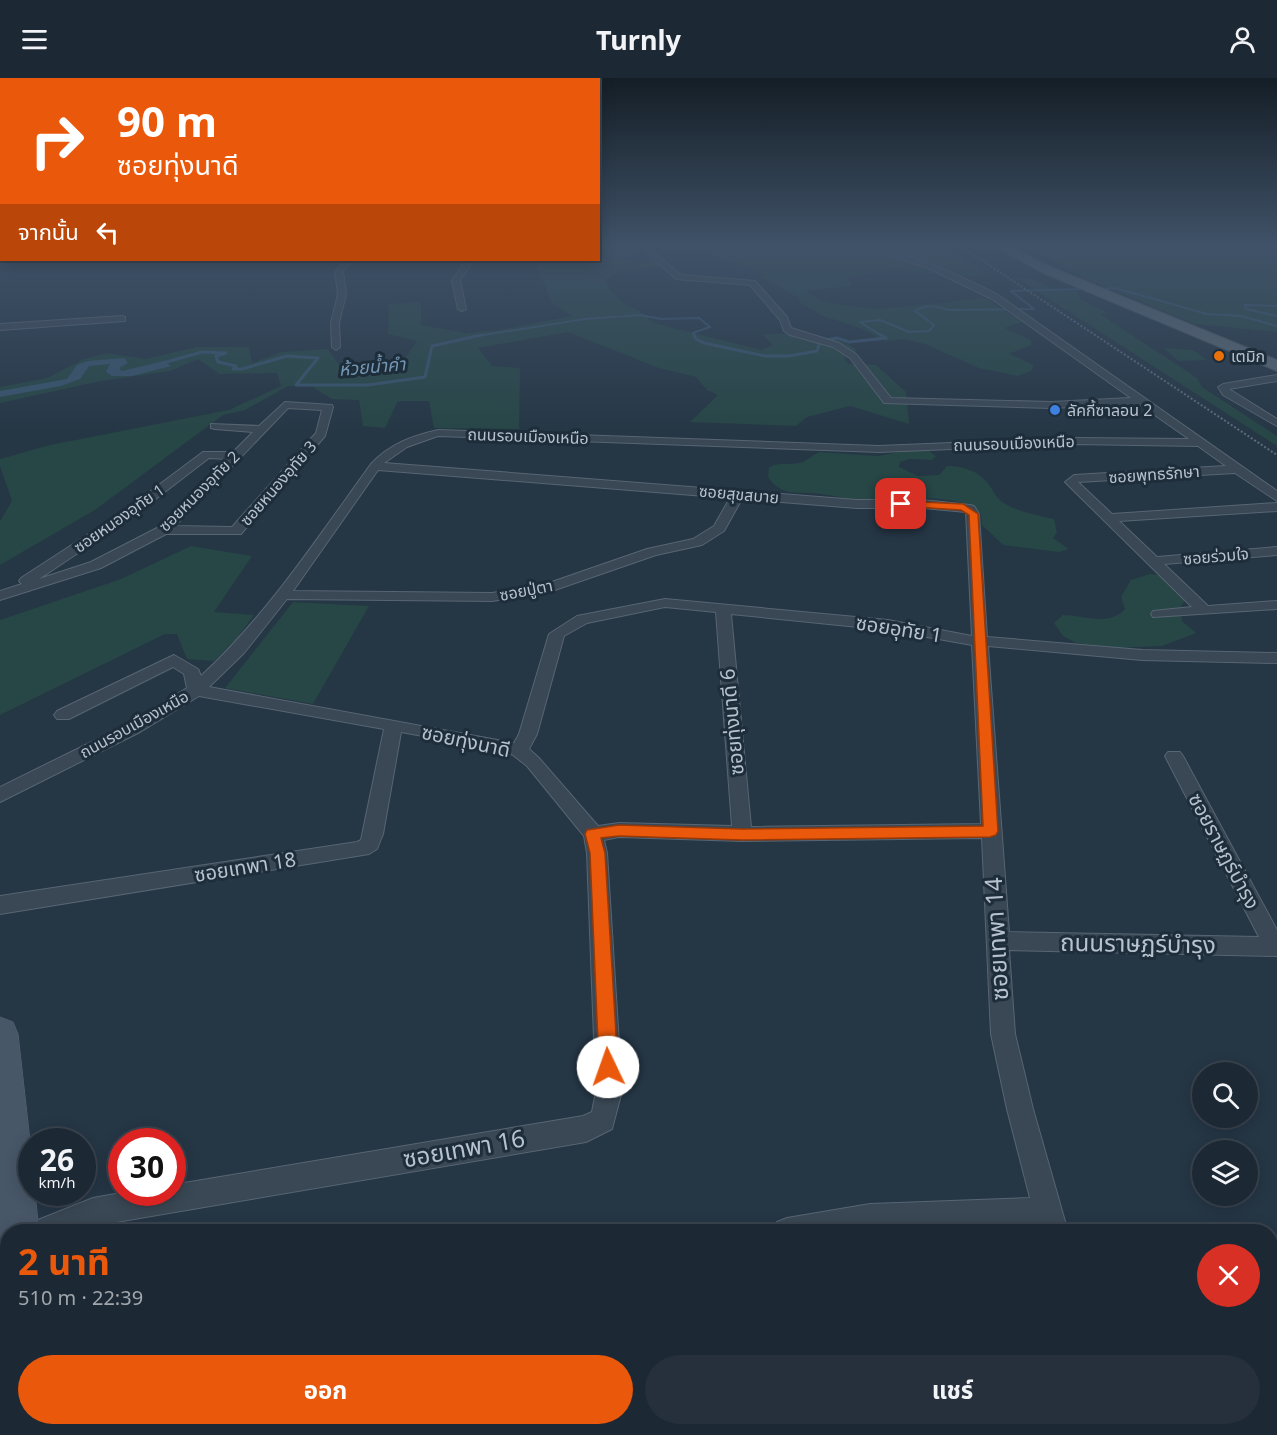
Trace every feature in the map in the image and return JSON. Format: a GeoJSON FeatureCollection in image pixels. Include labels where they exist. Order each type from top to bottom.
{"type":"FeatureCollection","features":[{"type":"Feature","properties":{"kind":"main road"},"geometry":{"type":"LineString","coordinates":[[1137,307],[1277,366]]}},
{"type":"Feature","properties":{"kind":"street"},"geometry":{"type":"LineString","coordinates":[[336,347],[335,323],[339,307]]}},
{"type":"Feature","properties":{"kind":"street"},"geometry":{"type":"LineString","coordinates":[[774,307],[793,333],[830,344],[852,356],[888,401],[1051,405],[1142,401]]}},
{"type":"Feature","properties":{"kind":"street"},"geometry":{"type":"LineString","coordinates":[[1012,307],[1277,496]]}},
{"type":"Feature","properties":{"kind":"street"},"geometry":{"type":"LineString","coordinates":[[0,327],[122,319]]}},
{"type":"Feature","properties":{"kind":"street"},"geometry":{"type":"LineString","coordinates":[[1277,378],[1223,387],[1227,393],[1277,423]]}},
{"type":"Feature","properties":{"kind":"street","name":"ซอยหนองอุทัย 2"},"geometry":{"type":"LineString","coordinates":[[2,595],[96,565],[164,530],[285,405]]}},
{"type":"Feature","properties":{"kind":"street","name":"ซอยหนองอุทัย 3"},"geometry":{"type":"LineString","coordinates":[[164,530],[236,531],[321,434],[328,407],[285,405]]}},
{"type":"Feature","properties":{"kind":"street"},"geometry":{"type":"LineString","coordinates":[[215,426],[261,429]]}},
{"type":"Feature","properties":{"kind":"street","name":"ถนนรอบเมืองเหนือ"},"geometry":{"type":"LineString","coordinates":[[0,795],[134,728],[196,690],[238,650],[283,596],[375,466],[386,453],[402,443],[438,433],[879,449],[1064,441],[1201,444]]}},
{"type":"Feature","properties":{"kind":"street","name":"ซอยหนองอุทัย 1"},"geometry":{"type":"LineString","coordinates":[[2,595],[128,514],[207,454],[236,456]]}},
{"type":"Feature","properties":{"kind":"street","name":"ซอยสุขสบาย"},"geometry":{"type":"LineString","coordinates":[[375,466],[856,504],[924,504],[970,509],[973,514],[980,640]]}},
{"type":"Feature","properties":{"kind":"street","name":"ซอยพุทธรักษา"},"geometry":{"type":"LineString","coordinates":[[1109,518],[1071,482],[1074,479],[1237,469]]}},
{"type":"Feature","properties":{"kind":"street","name":"ซอยปู่ตา"},"geometry":{"type":"LineString","coordinates":[[283,596],[492,597],[549,588],[652,552],[697,542],[719,528],[738,494]]}},
{"type":"Feature","properties":{"kind":"street"},"geometry":{"type":"LineString","coordinates":[[1109,518],[1277,507]]}},
{"type":"Feature","properties":{"kind":"street"},"geometry":{"type":"LineString","coordinates":[[1109,518],[1204,610]]}},
{"type":"Feature","properties":{"kind":"street","name":"ซอยร่วมใจ"},"geometry":{"type":"LineString","coordinates":[[1155,561],[1277,551]]}},
{"type":"Feature","properties":{"kind":"street","name":"ซอยอุทัย 1"},"geometry":{"type":"LineString","coordinates":[[519,751],[528,734],[557,634],[582,619],[665,603],[888,625],[980,640],[1142,654],[1277,658]]}},
{"type":"Feature","properties":{"kind":"street"},"geometry":{"type":"LineString","coordinates":[[1158,614],[1277,604]]}},
{"type":"Feature","properties":{"kind":"street","name":"ซอยทุ่งนาดี 6"},"geometry":{"type":"LineString","coordinates":[[723,609],[742,834]]}},
{"type":"Feature","properties":{"kind":"street","name":"ซอยเทพา 14"},"geometry":{"type":"LineString","coordinates":[[980,640],[990,831],[999,941],[997,984],[1003,1033],[1027,1135],[1052,1221]]}},
{"type":"Feature","properties":{"kind":"street"},"geometry":{"type":"LineString","coordinates":[[63,715],[174,660],[192,672],[196,690]]}},
{"type":"Feature","properties":{"kind":"street","name":"ซอยทุ่งนาดี"},"geometry":{"type":"LineString","coordinates":[[196,690],[393,727],[482,740],[519,751],[533,762],[593,834]]}},
{"type":"Feature","properties":{"kind":"street","name":"ซอยเทพา 18"},"geometry":{"type":"LineString","coordinates":[[0,905],[362,849],[370,844],[373,834],[393,727]]}},
{"type":"Feature","properties":{"kind":"street","name":"ซอยราษฏร์บำรุง"},"geometry":{"type":"LineString","coordinates":[[1174,756],[1276,947]]}},
{"type":"Feature","properties":{"kind":"street"},"geometry":{"type":"LineString","coordinates":[[593,834],[619,830],[742,834],[990,831]]}},
{"type":"Feature","properties":{"kind":"street","name":"ซอยเทพา 16"},"geometry":{"type":"LineString","coordinates":[[63,1224],[93,1212],[586,1129],[603,1120],[609,1091],[597,853],[593,834]]}},
{"type":"Feature","properties":{"kind":"street","name":"ถนนราษฏร์บำรุง"},"geometry":{"type":"LineString","coordinates":[[999,941],[1276,947]]}},
{"type":"Feature","properties":{"kind":"street"},"geometry":{"type":"LineString","coordinates":[[0,1034],[17,1224]]}},
{"type":"Feature","properties":{"kind":"street"},"geometry":{"type":"LineString","coordinates":[[834,1224],[870,1218],[1052,1221]]}},
{"type":"Feature","properties":{"kind":"green space"},"geometry":{"type":"Polygon","coordinates":[[[389,307],[421,307],[421,325],[466,333],[499,330],[572,316],[559,307],[632,307],[654,323],[761,350],[773,345],[762,335],[797,334],[839,341],[850,345],[857,351],[844,358],[848,364],[876,365],[906,392],[909,424],[850,406],[807,417],[796,426],[690,422],[718,395],[707,390],[696,377],[659,368],[568,332],[478,348],[492,366],[520,368],[519,429],[434,428],[429,401],[398,401],[385,428],[363,426],[359,400],[332,399],[311,386],[288,386],[245,410],[223,415],[95,510],[0,565],[0,521],[12,501],[0,466],[0,459],[50,445],[229,410],[281,386],[277,373],[219,374],[198,359],[170,371],[101,381],[0,403],[0,387],[47,378],[84,359],[107,353],[145,359],[197,347],[249,347],[252,363],[281,352],[328,349],[339,365],[340,372],[353,376],[399,367],[417,341],[388,334],[389,307]]]}},
{"type":"Feature","properties":{"kind":"green space"},"geometry":{"type":"Polygon","coordinates":[[[808,307],[999,307],[1022,322],[1004,328],[1031,340],[1031,345],[1009,354],[1034,365],[1031,371],[1018,376],[979,368],[925,344],[905,339],[886,341],[860,328],[823,316],[808,307]]]}},
{"type":"Feature","properties":{"kind":"green space"},"geometry":{"type":"Polygon","coordinates":[[[1062,307],[1097,307],[1109,313],[1100,314],[1197,378],[1202,387],[1277,436],[1277,446],[1062,307]]]}},
{"type":"Feature","properties":{"kind":"green space"},"geometry":{"type":"Polygon","coordinates":[[[1155,307],[1277,307],[1277,332],[1195,324],[1155,307]]]}},
{"type":"Feature","properties":{"kind":"green space"},"geometry":{"type":"Polygon","coordinates":[[[1163,348],[1193,350],[1207,360],[1179,361],[1163,348]]]}},
{"type":"Feature","properties":{"kind":"green space"},"geometry":{"type":"Polygon","coordinates":[[[917,449],[929,451],[936,456],[932,460],[909,459],[900,462],[899,467],[918,476],[939,475],[947,466],[973,471],[986,481],[1004,503],[1022,511],[1054,519],[1057,532],[1053,538],[1069,549],[1059,552],[1003,545],[982,525],[981,514],[970,506],[956,502],[922,498],[857,500],[792,492],[779,488],[768,477],[769,467],[802,462],[820,452],[878,456],[917,449]]]}},
{"type":"Feature","properties":{"kind":"green space"},"geometry":{"type":"Polygon","coordinates":[[[191,546],[252,556],[214,612],[254,615],[238,637],[214,661],[187,659],[177,634],[165,634],[0,715],[0,620],[121,579],[191,546]]]}},
{"type":"Feature","properties":{"kind":"green space"},"geometry":{"type":"Polygon","coordinates":[[[1150,574],[1166,576],[1186,599],[1180,607],[1182,621],[1196,633],[1162,646],[1116,648],[1076,643],[1063,636],[1054,623],[1063,615],[1096,619],[1112,618],[1125,609],[1121,597],[1131,580],[1150,574]]]}},
{"type":"Feature","properties":{"kind":"green space"},"geometry":{"type":"Polygon","coordinates":[[[293,602],[369,606],[313,704],[225,688],[293,602]]]}},
{"type":"Feature","properties":{"kind":"water"},"geometry":{"type":"Polygon","coordinates":[[[124,358],[128,363],[119,368],[122,371],[164,361],[171,366],[132,376],[112,376],[106,372],[110,364],[89,366],[80,379],[61,386],[0,397],[0,391],[67,379],[77,365],[88,361],[124,358]]]}},
{"type":"Feature","properties":{"kind":"waterway","name":"ห้วยน้ำคำ"},"geometry":{"type":"LineString","coordinates":[[884,337],[860,322],[880,320],[909,332],[929,331],[934,325],[915,311],[922,307]]}},
{"type":"Feature","properties":{"kind":"waterway","name":"ห้วยน้ำคำ"},"geometry":{"type":"LineString","coordinates":[[940,307],[948,310],[1034,309],[1032,307]]}},
{"type":"Feature","properties":{"kind":"waterway","name":"ห้วยน้ำคำ"},"geometry":{"type":"LineString","coordinates":[[1183,307],[1207,314],[1241,316],[1277,326]]}},
{"type":"Feature","properties":{"kind":"waterway","name":"ห้วยน้ำคำ"},"geometry":{"type":"LineString","coordinates":[[1246,307],[1277,316]]}},
{"type":"Feature","properties":{"kind":"waterway","name":"ห้วยน้ำคำ"},"geometry":{"type":"LineString","coordinates":[[475,336],[585,319],[640,315],[661,319],[699,318],[710,327],[693,333],[696,339],[704,343],[765,356],[789,356],[817,351],[820,341],[837,338],[849,342],[886,338],[881,335]]}},
{"type":"Feature","properties":{"kind":"waterway","name":"ห้วยน้ำคำ"},"geometry":{"type":"LineString","coordinates":[[475,336],[481,335]]}},
{"type":"Feature","properties":{"kind":"waterway","name":"ห้วยน้ำคำ"},"geometry":{"type":"LineString","coordinates":[[159,364],[202,352],[226,353],[216,356],[218,362],[236,366],[233,369],[242,369],[287,356],[318,358],[296,385],[368,385],[425,377],[432,346],[475,336]]}},
{"type":"Feature","properties":{"kind":"railway"},"geometry":{"type":"LineString","coordinates":[[1053,307],[1277,455]]}},
{"type":"Feature","properties":{"kind":"place","name":"เตมิก"},"geometry":{"type":"Point","coordinates":[1219,356]}},
{"type":"Feature","properties":{"kind":"place","name":"ลัคกี้ซาลอน 2"},"geometry":{"type":"Point","coordinates":[1055,410]}},
{"type":"Feature","properties":{"kind":"route"},"geometry":{"type":"LineString","coordinates":[[608,1067],[597,853],[593,834],[619,830],[742,834],[990,831],[973,514],[970,509],[963,507],[901,504]]}}]}
